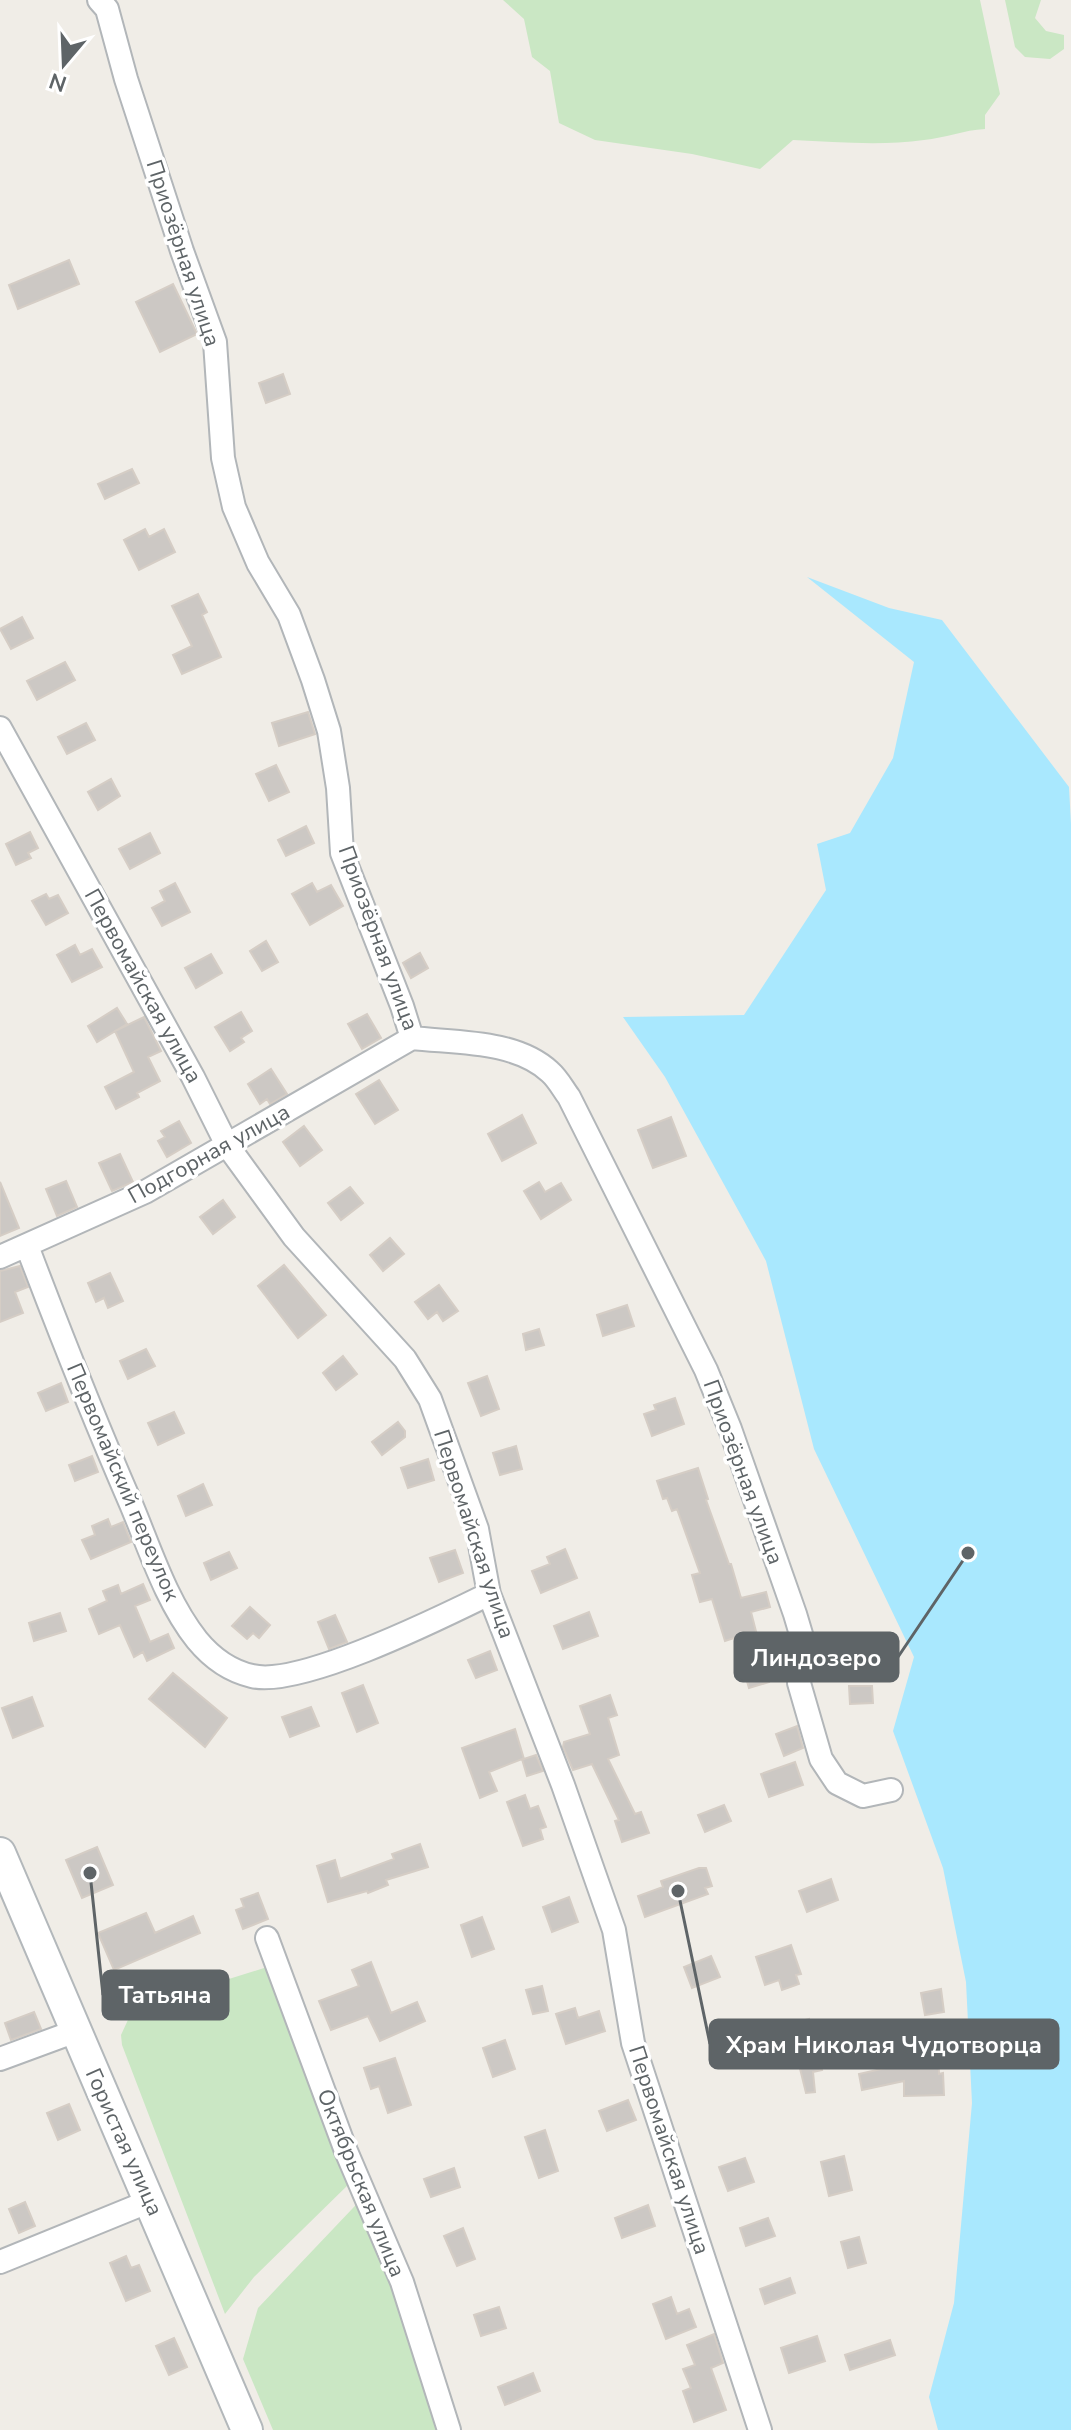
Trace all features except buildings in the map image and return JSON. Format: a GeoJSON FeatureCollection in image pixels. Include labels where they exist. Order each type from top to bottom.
{"type":"FeatureCollection","features":[{"type":"Feature","properties":{"kind":"street","name":"Приозёрная улица"},"geometry":{"type":"LineString","coordinates":[[99,0],[107,9],[126,79],[215,342],[223,458],[234,507],[258,563],[289,615],[313,680],[331,745],[338,788],[342,853],[412,1038],[522,1054],[551,1072],[569,1097],[706,1370],[730,1429],[806,1651],[799,1683],[821,1759],[837,1783],[863,1796],[891,1790]]}},
{"type":"Feature","properties":{"kind":"street","name":"Первомайская улица"},"geometry":{"type":"LineString","coordinates":[[0,728],[193,1077],[227,1145],[294,1237],[405,1359],[430,1399],[477,1529],[489,1594],[563,1785],[614,1930],[633,2043],[760,2430]]}},
{"type":"Feature","properties":{"kind":"street","name":"Подгорная улица"},"geometry":{"type":"LineString","coordinates":[[0,1257],[145,1192],[412,1038]]}},
{"type":"Feature","properties":{"kind":"street","name":"Первомайский переулок"},"geometry":{"type":"LineString","coordinates":[[27,1246],[73,1368],[163,1581],[197,1640],[222,1664],[253,1677],[284,1676],[396,1638],[489,1594]]}},
{"type":"Feature","properties":{"kind":"street","name":"Гористая улица"},"geometry":{"type":"LineString","coordinates":[[0,1853],[247,2430]]}},
{"type":"Feature","properties":{"kind":"street","name":"Октябрьская улица"},"geometry":{"type":"LineString","coordinates":[[267,1938],[346,2151],[402,2282],[449,2430]]}},
{"type":"Feature","properties":{"kind":"street"},"geometry":{"type":"LineString","coordinates":[[0,2059],[76,2031]]}},
{"type":"Feature","properties":{"kind":"street"},"geometry":{"type":"LineString","coordinates":[[0,2262],[150,2201]]}},
{"type":"Feature","properties":{"kind":"green space"},"geometry":{"type":"Polygon","coordinates":[[[503,0],[980,0],[1000,94],[985,115],[985,129],[891,143],[793,140],[760,169],[692,154],[595,140],[559,123],[550,71],[532,57],[524,19],[503,0]]]}},
{"type":"Feature","properties":{"kind":"green space"},"geometry":{"type":"Polygon","coordinates":[[[1005,0],[1041,0],[1035,18],[1046,31],[1064,35],[1064,49],[1050,59],[1025,57],[1015,47],[1005,0]]]}},
{"type":"Feature","properties":{"kind":"green space"},"geometry":{"type":"Polygon","coordinates":[[[264,1968],[275,1970],[350,2183],[254,2277],[225,2314],[122,2045],[121,2035],[133,2009],[264,1968]]]}},
{"type":"Feature","properties":{"kind":"green space"},"geometry":{"type":"Polygon","coordinates":[[[371,2189],[445,2430],[273,2430],[243,2359],[258,2308],[371,2189]]]}},
{"type":"Feature","properties":{"kind":"water"},"geometry":{"type":"Polygon","coordinates":[[[807,577],[889,608],[942,620],[1069,787],[1071,2430],[938,2430],[929,2397],[954,2303],[972,2103],[966,1982],[943,1868],[893,1731],[914,1657],[814,1449],[766,1261],[665,1077],[623,1017],[744,1015],[826,890],[817,844],[850,833],[893,758],[914,662],[807,577]]]}},
{"type":"Feature","properties":{"kind":"place","name":"Линдозеро"},"geometry":{"type":"Point","coordinates":[968,1553]}},
{"type":"Feature","properties":{"kind":"place","name":"Татьяна"},"geometry":{"type":"Point","coordinates":[90,1873]}},
{"type":"Feature","properties":{"kind":"place","name":"Храм Николая Чудотворца"},"geometry":{"type":"Point","coordinates":[678,1891]}}]}
